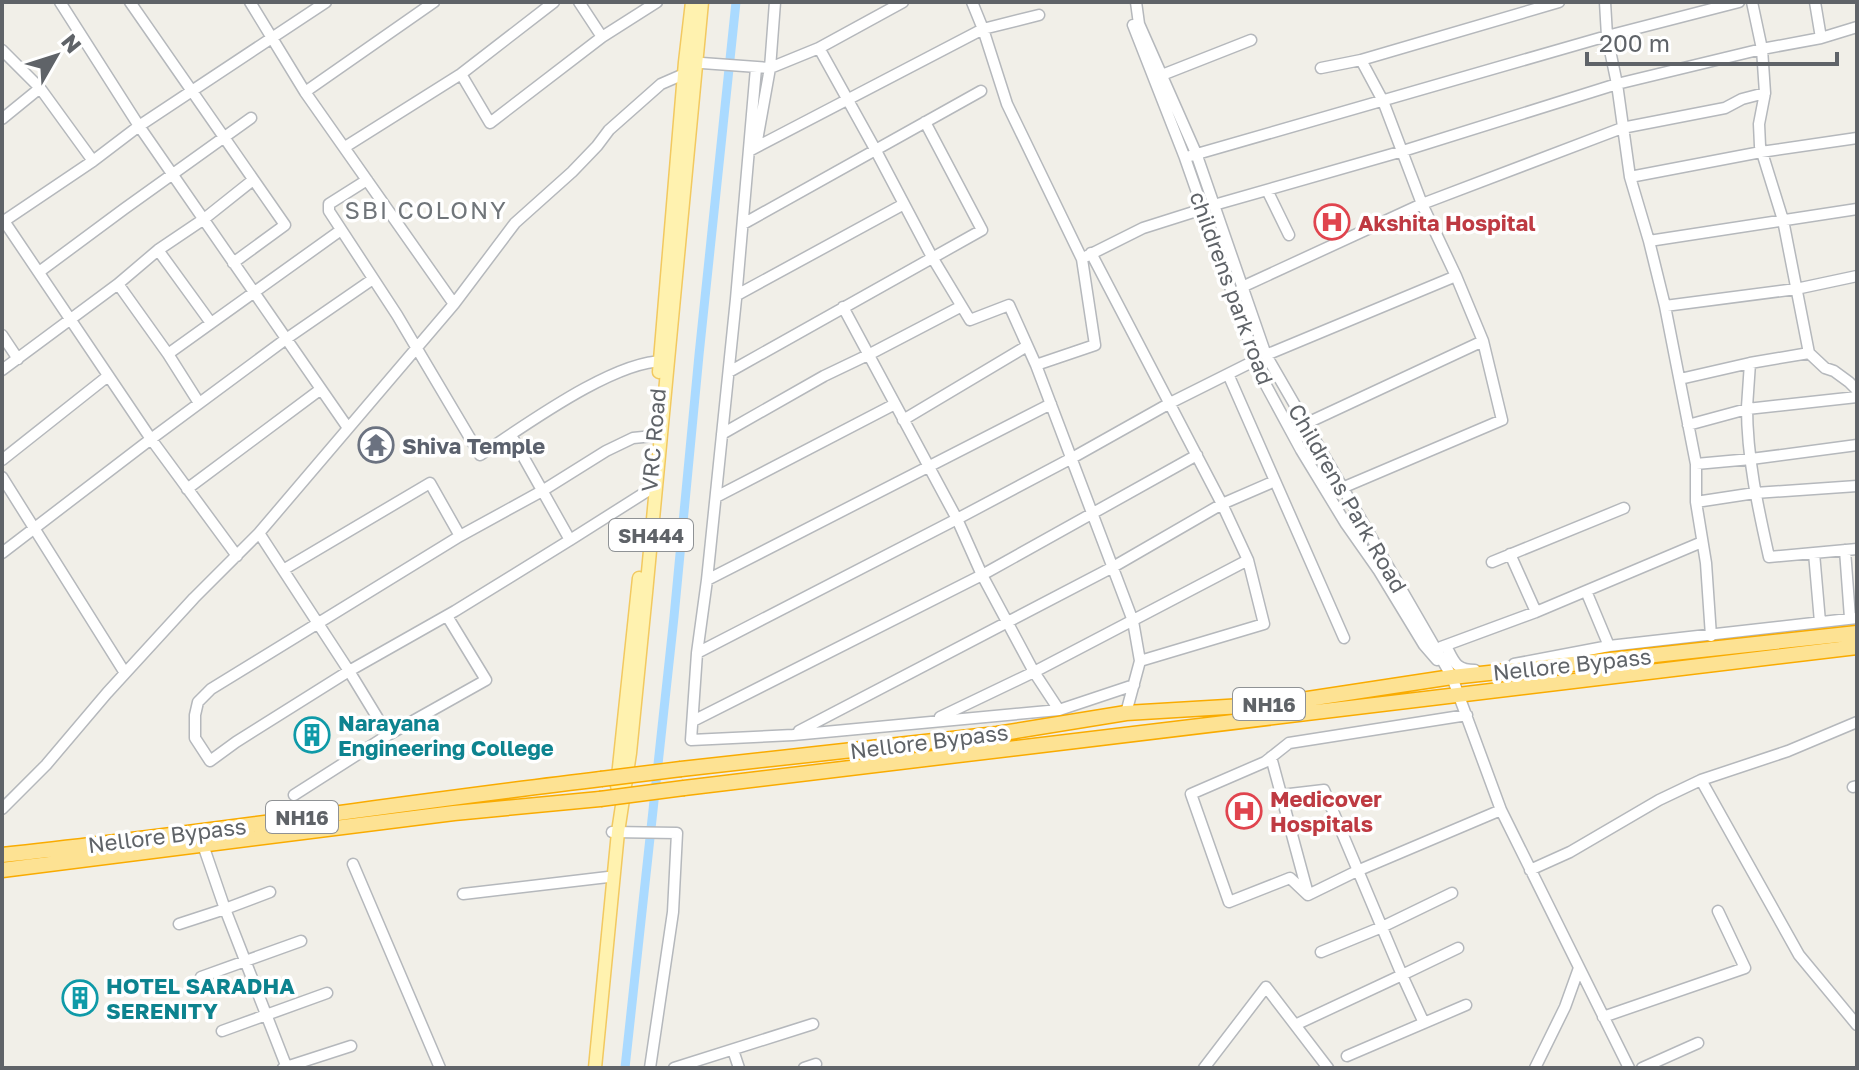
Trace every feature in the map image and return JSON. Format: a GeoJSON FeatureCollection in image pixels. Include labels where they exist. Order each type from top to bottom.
{"type":"FeatureCollection","features":[{"type":"Feature","properties":{"kind":"highway","name":"Nellore Bypass"},"geometry":{"type":"LineString","coordinates":[[2,855],[681,769],[997,734],[1126,713],[1275,704],[1452,677],[1857,633]]}},
{"type":"Feature","properties":{"kind":"highway","name":"Nellore Bypass"},"geometry":{"type":"LineString","coordinates":[[2,870],[454,813],[600,799],[1857,647]]}},
{"type":"Feature","properties":{"kind":"main road","name":"VRC Road"},"geometry":{"type":"LineString","coordinates":[[588,1068],[615,832],[653,436],[664,361],[692,2]]}},
{"type":"Feature","properties":{"kind":"main road","name":"SH444"},"geometry":{"type":"LineString","coordinates":[[688,66],[702,2]]}},
{"type":"Feature","properties":{"kind":"main road","name":"SH444"},"geometry":{"type":"LineString","coordinates":[[595,1068],[615,832],[631,739],[664,361]]}},
{"type":"Feature","properties":{"kind":"street"},"geometry":{"type":"LineString","coordinates":[[60,2],[139,126],[348,428]]}},
{"type":"Feature","properties":{"kind":"street"},"geometry":{"type":"LineString","coordinates":[[130,2],[285,225],[233,263]]}},
{"type":"Feature","properties":{"kind":"street"},"geometry":{"type":"LineString","coordinates":[[250,2],[305,92],[454,304]]}},
{"type":"Feature","properties":{"kind":"street"},"geometry":{"type":"LineString","coordinates":[[237,556],[151,439],[4,221],[139,126],[326,2]]}},
{"type":"Feature","properties":{"kind":"street"},"geometry":{"type":"LineString","coordinates":[[305,92],[434,2]]}},
{"type":"Feature","properties":{"kind":"street"},"geometry":{"type":"LineString","coordinates":[[345,147],[461,74],[554,2]]}},
{"type":"Feature","properties":{"kind":"street"},"geometry":{"type":"LineString","coordinates":[[579,2],[602,37]]}},
{"type":"Feature","properties":{"kind":"street"},"geometry":{"type":"LineString","coordinates":[[461,74],[490,123],[602,37],[657,2]]}},
{"type":"Feature","properties":{"kind":"street"},"geometry":{"type":"LineString","coordinates":[[775,2],[770,68],[752,149],[743,224],[697,653],[691,740],[793,735],[1059,710],[1134,685]]}},
{"type":"Feature","properties":{"kind":"street"},"geometry":{"type":"LineString","coordinates":[[2,809],[46,765],[194,598],[259,533],[454,304],[515,223],[572,172],[609,130],[661,84],[688,66],[712,64],[770,68],[819,48],[903,2]]}},
{"type":"Feature","properties":{"kind":"street"},"geometry":{"type":"LineString","coordinates":[[972,2],[1007,104],[1087,256],[1170,403],[1248,560],[1264,624],[1140,661]]}},
{"type":"Feature","properties":{"kind":"street","name":"childrens park road"},"geometry":{"type":"LineString","coordinates":[[1129,2],[1134,30],[1190,156],[1261,358],[1262,378],[1301,450],[1437,648],[1459,694],[1501,810],[1629,1068]]}},
{"type":"Feature","properties":{"kind":"street"},"geometry":{"type":"LineString","coordinates":[[1136,2],[1139,24],[1162,75],[1190,156],[1607,36],[1739,2]]}},
{"type":"Feature","properties":{"kind":"street"},"geometry":{"type":"LineString","coordinates":[[1321,68],[1361,60],[1559,2]]}},
{"type":"Feature","properties":{"kind":"street"},"geometry":{"type":"LineString","coordinates":[[1605,2],[1607,36],[1630,177],[1665,306],[1696,464],[1696,502],[1711,636]]}},
{"type":"Feature","properties":{"kind":"street"},"geometry":{"type":"LineString","coordinates":[[1752,2],[1762,49],[1765,93],[1759,124],[1761,152],[1783,220],[1809,353],[1857,390]]}},
{"type":"Feature","properties":{"kind":"street"},"geometry":{"type":"LineString","coordinates":[[1815,2],[1821,38]]}},
{"type":"Feature","properties":{"kind":"street"},"geometry":{"type":"LineString","coordinates":[[752,149],[983,29],[1039,15]]}},
{"type":"Feature","properties":{"kind":"street"},"geometry":{"type":"LineString","coordinates":[[1087,256],[1143,228],[1617,84],[1857,27]]}},
{"type":"Feature","properties":{"kind":"street"},"geometry":{"type":"LineString","coordinates":[[1162,75],[1251,40]]}},
{"type":"Feature","properties":{"kind":"street"},"geometry":{"type":"LineString","coordinates":[[819,48],[960,307],[970,320],[1009,305],[1036,365],[1133,621],[1140,661],[1126,713]]}},
{"type":"Feature","properties":{"kind":"street"},"geometry":{"type":"LineString","coordinates":[[2,50],[40,88],[93,161]]}},
{"type":"Feature","properties":{"kind":"street"},"geometry":{"type":"LineString","coordinates":[[1342,488],[1502,420],[1483,341],[1422,204],[1383,101],[1361,60]]}},
{"type":"Feature","properties":{"kind":"street"},"geometry":{"type":"LineString","coordinates":[[751,67],[752,149]]}},
{"type":"Feature","properties":{"kind":"street"},"geometry":{"type":"LineString","coordinates":[[2,119],[40,88]]}},
{"type":"Feature","properties":{"kind":"street"},"geometry":{"type":"LineString","coordinates":[[743,224],[981,91]]}},
{"type":"Feature","properties":{"kind":"street"},"geometry":{"type":"LineString","coordinates":[[1242,287],[1422,204],[1622,128],[1725,108],[1742,99],[1765,93]]}},
{"type":"Feature","properties":{"kind":"street"},"geometry":{"type":"LineString","coordinates":[[39,272],[251,118]]}},
{"type":"Feature","properties":{"kind":"street"},"geometry":{"type":"LineString","coordinates":[[729,372],[982,230],[925,122]]}},
{"type":"Feature","properties":{"kind":"street"},"geometry":{"type":"LineString","coordinates":[[1630,177],[1761,152],[1857,138]]}},
{"type":"Feature","properties":{"kind":"street"},"geometry":{"type":"LineString","coordinates":[[2,370],[253,180]]}},
{"type":"Feature","properties":{"kind":"street"},"geometry":{"type":"LineString","coordinates":[[367,180],[329,204],[329,211],[480,455],[596,382],[647,362],[664,361]]}},
{"type":"Feature","properties":{"kind":"street"},"geometry":{"type":"LineString","coordinates":[[1267,190],[1289,235]]}},
{"type":"Feature","properties":{"kind":"street"},"geometry":{"type":"LineString","coordinates":[[737,295],[904,204]]}},
{"type":"Feature","properties":{"kind":"street","name":"Childrens Park Road"},"geometry":{"type":"LineString","coordinates":[[1208,207],[1242,287],[1261,358],[1305,424],[1437,648]]}},
{"type":"Feature","properties":{"kind":"street"},"geometry":{"type":"LineString","coordinates":[[1649,241],[1857,209]]}},
{"type":"Feature","properties":{"kind":"street"},"geometry":{"type":"LineString","coordinates":[[168,354],[341,230]]}},
{"type":"Feature","properties":{"kind":"street"},"geometry":{"type":"LineString","coordinates":[[158,250],[211,323]]}},
{"type":"Feature","properties":{"kind":"street"},"geometry":{"type":"LineString","coordinates":[[1036,365],[1095,345],[1087,256]]}},
{"type":"Feature","properties":{"kind":"street"},"geometry":{"type":"LineString","coordinates":[[697,653],[1228,374],[1456,276]]}},
{"type":"Feature","properties":{"kind":"street"},"geometry":{"type":"LineString","coordinates":[[1665,306],[1796,289],[1857,276]]}},
{"type":"Feature","properties":{"kind":"street"},"geometry":{"type":"LineString","coordinates":[[2,553],[199,403],[373,279]]}},
{"type":"Feature","properties":{"kind":"street"},"geometry":{"type":"LineString","coordinates":[[118,284],[199,403]]}},
{"type":"Feature","properties":{"kind":"street"},"geometry":{"type":"LineString","coordinates":[[843,307],[957,519],[982,575],[1034,672],[1059,710]]}},
{"type":"Feature","properties":{"kind":"street"},"geometry":{"type":"LineString","coordinates":[[722,434],[824,376],[960,307]]}},
{"type":"Feature","properties":{"kind":"street"},"geometry":{"type":"LineString","coordinates":[[2,335],[18,359]]}},
{"type":"Feature","properties":{"kind":"street"},"geometry":{"type":"LineString","coordinates":[[1305,424],[1483,341]]}},
{"type":"Feature","properties":{"kind":"street"},"geometry":{"type":"LineString","coordinates":[[903,420],[1027,346]]}},
{"type":"Feature","properties":{"kind":"street"},"geometry":{"type":"LineString","coordinates":[[1680,379],[1809,353]]}},
{"type":"Feature","properties":{"kind":"street"},"geometry":{"type":"LineString","coordinates":[[1437,648],[1463,670],[1485,670],[1609,646],[1854,618],[1851,549],[1769,557],[1751,459],[1747,409],[1750,363]]}},
{"type":"Feature","properties":{"kind":"street"},"geometry":{"type":"LineString","coordinates":[[1228,374],[1344,638]]}},
{"type":"Feature","properties":{"kind":"street"},"geometry":{"type":"LineString","coordinates":[[2,460],[108,376]]}},
{"type":"Feature","properties":{"kind":"street"},"geometry":{"type":"LineString","coordinates":[[187,489],[321,389]]}},
{"type":"Feature","properties":{"kind":"street"},"geometry":{"type":"LineString","coordinates":[[1688,425],[1747,409],[1857,397]]}},
{"type":"Feature","properties":{"kind":"street"},"geometry":{"type":"LineString","coordinates":[[716,497],[895,404]]}},
{"type":"Feature","properties":{"kind":"street"},"geometry":{"type":"LineString","coordinates":[[707,580],[1051,404]]}},
{"type":"Feature","properties":{"kind":"street"},"geometry":{"type":"LineString","coordinates":[[511,435],[570,540]]}},
{"type":"Feature","properties":{"kind":"street"},"geometry":{"type":"LineString","coordinates":[[649,490],[447,616],[349,671],[210,761],[195,738],[198,702],[211,689],[460,536],[606,451],[633,438],[653,436]]}},
{"type":"Feature","properties":{"kind":"street"},"geometry":{"type":"LineString","coordinates":[[1696,464],[1857,445]]}},
{"type":"Feature","properties":{"kind":"street"},"geometry":{"type":"LineString","coordinates":[[693,721],[982,575],[1197,455]]}},
{"type":"Feature","properties":{"kind":"street"},"geometry":{"type":"LineString","coordinates":[[2,477],[125,673]]}},
{"type":"Feature","properties":{"kind":"street"},"geometry":{"type":"LineString","coordinates":[[793,735],[1113,567],[1222,504],[1275,481]]}},
{"type":"Feature","properties":{"kind":"street"},"geometry":{"type":"LineString","coordinates":[[283,570],[430,483],[460,536]]}},
{"type":"Feature","properties":{"kind":"street"},"geometry":{"type":"LineString","coordinates":[[1696,502],[1755,493],[1857,486]]}},
{"type":"Feature","properties":{"kind":"street"},"geometry":{"type":"LineString","coordinates":[[1492,562],[1624,508]]}},
{"type":"Feature","properties":{"kind":"street"},"geometry":{"type":"LineString","coordinates":[[259,533],[388,735]]}},
{"type":"Feature","properties":{"kind":"street"},"geometry":{"type":"LineString","coordinates":[[1437,648],[1536,612],[1702,542]]}},
{"type":"Feature","properties":{"kind":"street"},"geometry":{"type":"LineString","coordinates":[[1814,553],[1820,622]]}},
{"type":"Feature","properties":{"kind":"street"},"geometry":{"type":"LineString","coordinates":[[1510,554],[1536,612]]}},
{"type":"Feature","properties":{"kind":"street"},"geometry":{"type":"LineString","coordinates":[[932,722],[1248,560]]}},
{"type":"Feature","properties":{"kind":"street"},"geometry":{"type":"LineString","coordinates":[[1586,591],[1609,646]]}},
{"type":"Feature","properties":{"kind":"street"},"geometry":{"type":"LineString","coordinates":[[294,795],[388,735],[486,680],[447,616]]}},
{"type":"Feature","properties":{"kind":"street"},"geometry":{"type":"LineString","coordinates":[[1308,895],[1290,878],[1229,902],[1191,794],[1265,762],[1289,743],[1467,715]]}},
{"type":"Feature","properties":{"kind":"street"},"geometry":{"type":"LineString","coordinates":[[1530,870],[1570,852],[1659,800],[1701,780],[1788,751],[1857,722]]}},
{"type":"Feature","properties":{"kind":"street"},"geometry":{"type":"LineString","coordinates":[[1271,757],[1308,895]]}},
{"type":"Feature","properties":{"kind":"street"},"geometry":{"type":"LineString","coordinates":[[1701,780],[1799,955],[1857,1025]]}},
{"type":"Feature","properties":{"kind":"street"},"geometry":{"type":"LineString","coordinates":[[1281,795],[1324,790],[1424,1023]]}},
{"type":"Feature","properties":{"kind":"street"},"geometry":{"type":"LineString","coordinates":[[1308,895],[1501,810]]}},
{"type":"Feature","properties":{"kind":"street"},"geometry":{"type":"LineString","coordinates":[[1290,828],[1337,823]]}},
{"type":"Feature","properties":{"kind":"street"},"geometry":{"type":"LineString","coordinates":[[615,832],[677,833],[673,912],[650,1068]]}},
{"type":"Feature","properties":{"kind":"street"},"geometry":{"type":"LineString","coordinates":[[203,845],[286,1067],[351,1046]]}},
{"type":"Feature","properties":{"kind":"street"},"geometry":{"type":"LineString","coordinates":[[353,864],[440,1068]]}},
{"type":"Feature","properties":{"kind":"street"},"geometry":{"type":"LineString","coordinates":[[463,894],[608,877]]}},
{"type":"Feature","properties":{"kind":"street"},"geometry":{"type":"LineString","coordinates":[[179,924],[270,892]]}},
{"type":"Feature","properties":{"kind":"street"},"geometry":{"type":"LineString","coordinates":[[1321,952],[1452,893]]}},
{"type":"Feature","properties":{"kind":"street"},"geometry":{"type":"LineString","coordinates":[[1603,1017],[1745,968],[1718,911]]}},
{"type":"Feature","properties":{"kind":"street"},"geometry":{"type":"LineString","coordinates":[[201,977],[301,941]]}},
{"type":"Feature","properties":{"kind":"street"},"geometry":{"type":"LineString","coordinates":[[1295,1025],[1458,948]]}},
{"type":"Feature","properties":{"kind":"street"},"geometry":{"type":"LineString","coordinates":[[1535,1068],[1565,1007],[1579,968]]}},
{"type":"Feature","properties":{"kind":"street"},"geometry":{"type":"LineString","coordinates":[[1204,1068],[1266,987],[1328,1068]]}},
{"type":"Feature","properties":{"kind":"street"},"geometry":{"type":"LineString","coordinates":[[222,1031],[327,993]]}},
{"type":"Feature","properties":{"kind":"street"},"geometry":{"type":"LineString","coordinates":[[1347,1056],[1466,1005]]}},
{"type":"Feature","properties":{"kind":"street"},"geometry":{"type":"LineString","coordinates":[[674,1068],[695,1065],[813,1024]]}},
{"type":"Feature","properties":{"kind":"street"},"geometry":{"type":"LineString","coordinates":[[1642,1068],[1698,1043]]}},
{"type":"Feature","properties":{"kind":"street"},"geometry":{"type":"LineString","coordinates":[[733,1050],[739,1068]]}},
{"type":"Feature","properties":{"kind":"street"},"geometry":{"type":"LineString","coordinates":[[804,1068],[816,1064]]}},
{"type":"Feature","properties":{"kind":"waterway"},"geometry":{"type":"LineString","coordinates":[[625,1068],[736,2]]}},
{"type":"Feature","properties":{"kind":"place","name":"Akshita Hospital"},"geometry":{"type":"Point","coordinates":[1332,222]}},
{"type":"Feature","properties":{"kind":"place","name":"Shiva Temple"},"geometry":{"type":"Point","coordinates":[376,445]}},
{"type":"Feature","properties":{"kind":"place","name":"Narayana Engineering College"},"geometry":{"type":"Point","coordinates":[312,735]}},
{"type":"Feature","properties":{"kind":"place","name":"Medicover Hospitals"},"geometry":{"type":"Point","coordinates":[1244,811]}},
{"type":"Feature","properties":{"kind":"place","name":"HOTEL SARADHA SERENITY"},"geometry":{"type":"Point","coordinates":[80,998]}},
{"type":"Feature","properties":{"kind":"district","name":"SBI COLONY"},"geometry":{"type":"Point","coordinates":[426,209]}}]}
